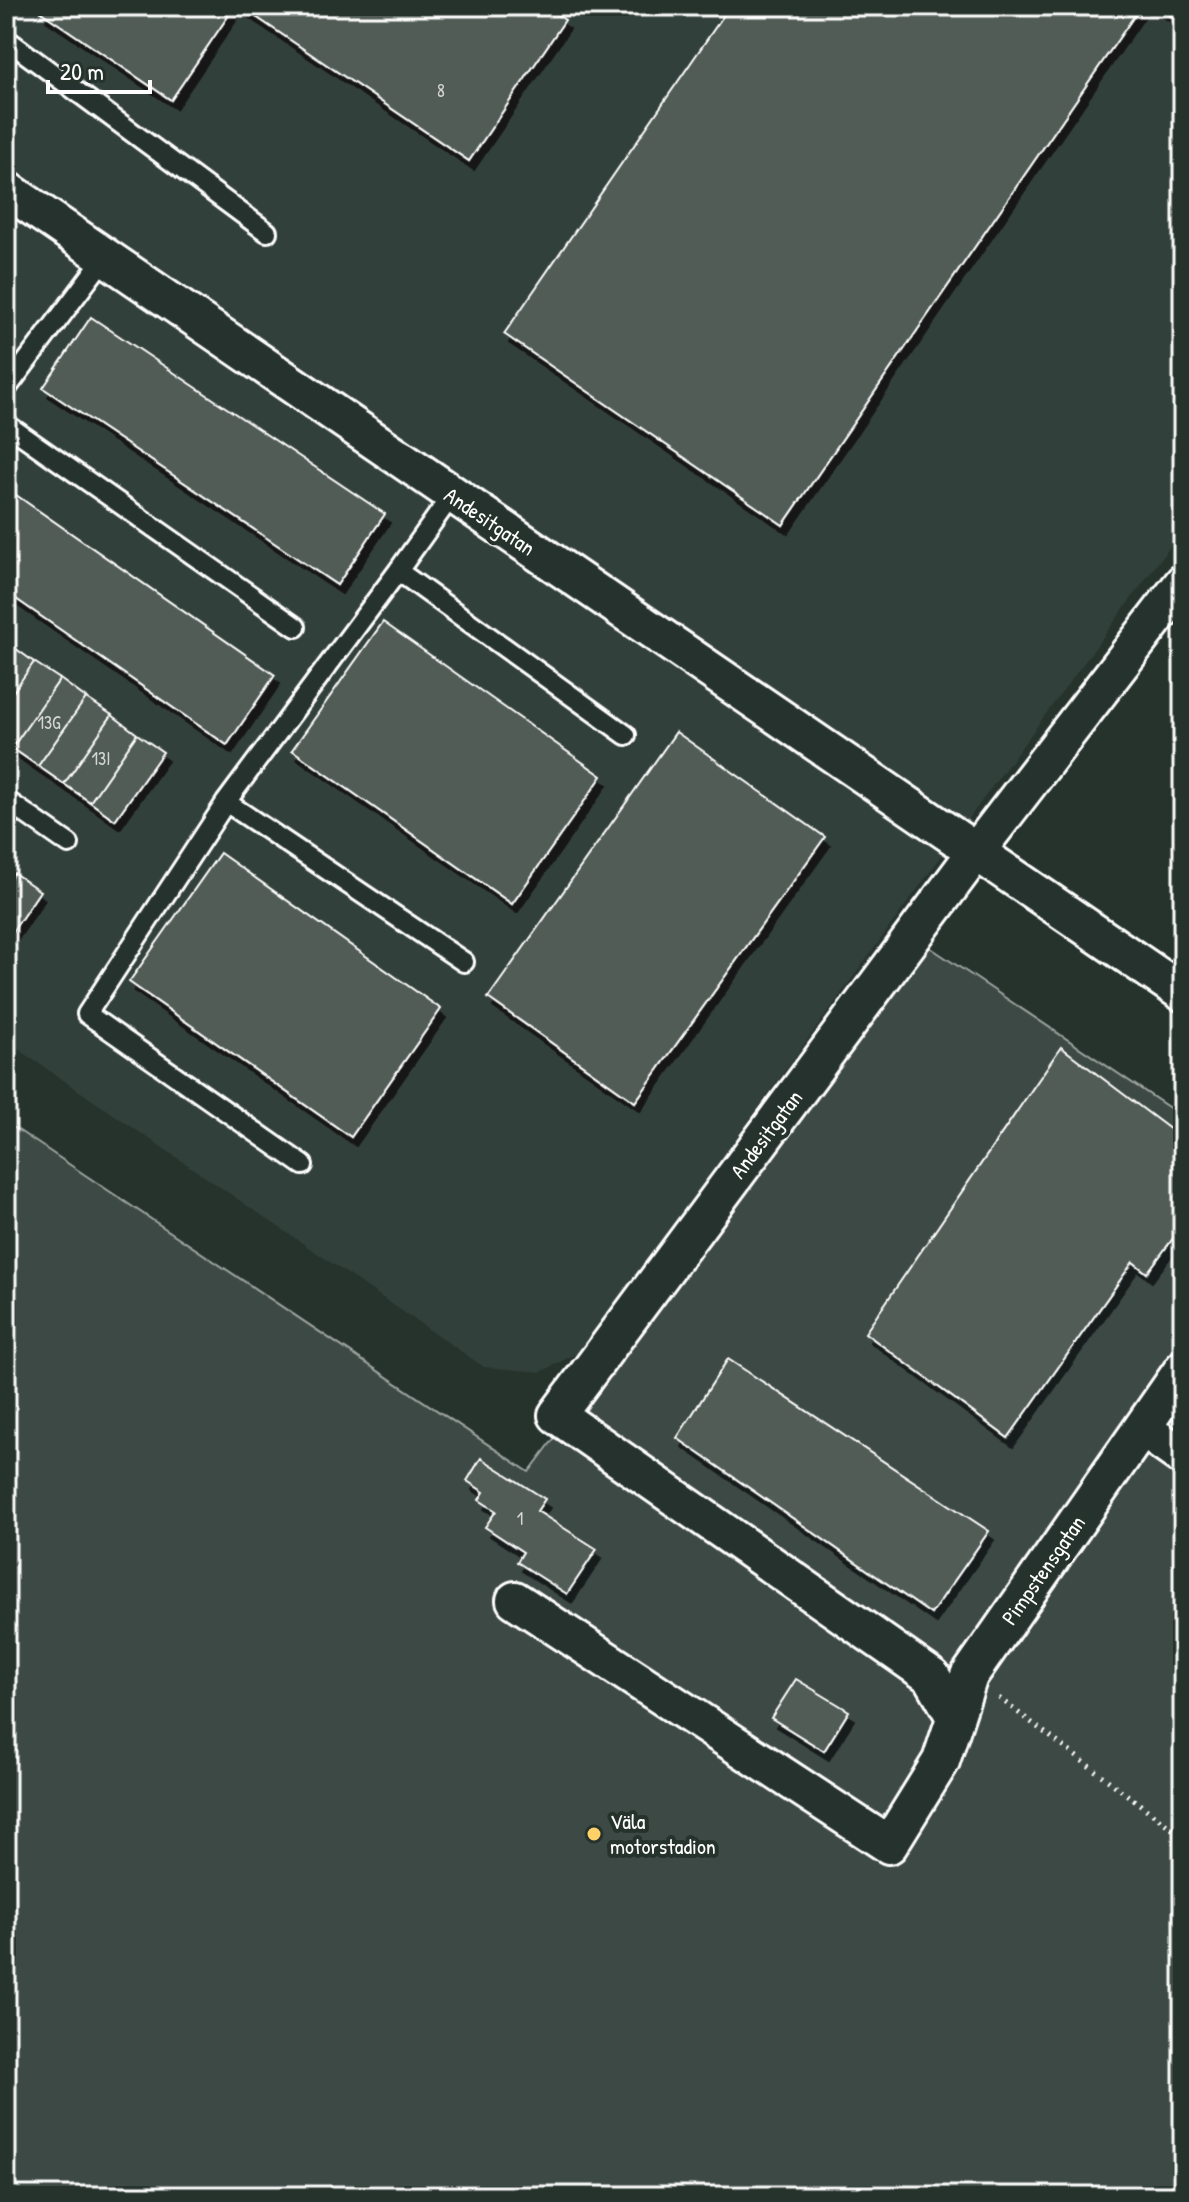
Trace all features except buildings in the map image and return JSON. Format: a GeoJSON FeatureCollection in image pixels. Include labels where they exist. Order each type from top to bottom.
{"type":"FeatureCollection","features":[{"type":"Feature","properties":{"kind":"street","name":"Andesitgatan"},"geometry":{"type":"LineString","coordinates":[[6,189],[1183,993]]}},
{"type":"Feature","properties":{"kind":"street","name":"Andesitgatan"},"geometry":{"type":"LineString","coordinates":[[955,1717],[932,1677],[557,1415],[975,853],[1183,583]]}},
{"type":"Feature","properties":{"kind":"street","name":"Pimpstensgatan"},"geometry":{"type":"LineString","coordinates":[[515,1600],[889,1845],[941,1761],[969,1676],[1183,1369]]}},
{"type":"Feature","properties":{"kind":"street"},"geometry":{"type":"LineString","coordinates":[[1142,1428],[1183,1457]]}},
{"type":"Feature","properties":{"kind":"lane"},"geometry":{"type":"LineString","coordinates":[[6,39],[267,232]]}},
{"type":"Feature","properties":{"kind":"lane"},"geometry":{"type":"LineString","coordinates":[[6,389],[105,257]]}},
{"type":"Feature","properties":{"kind":"lane"},"geometry":{"type":"LineString","coordinates":[[6,424],[296,627]]}},
{"type":"Feature","properties":{"kind":"lane"},"geometry":{"type":"LineString","coordinates":[[303,1165],[87,1014],[226,802],[452,495]]}},
{"type":"Feature","properties":{"kind":"lane"},"geometry":{"type":"LineString","coordinates":[[398,571],[626,735]]}},
{"type":"Feature","properties":{"kind":"lane"},"geometry":{"type":"LineString","coordinates":[[6,800],[69,844]]}},
{"type":"Feature","properties":{"kind":"lane"},"geometry":{"type":"LineString","coordinates":[[226,802],[464,962]]}},
{"type":"Feature","properties":{"kind":"path"},"geometry":{"type":"LineString","coordinates":[[969,1676],[1183,1837]]}},
{"type":"Feature","properties":{"kind":"shaded area"},"geometry":{"type":"Polygon","coordinates":[[[6,6],[1183,6],[1183,529],[581,1351],[541,1372],[484,1367],[6,1041],[6,6]]]}},
{"type":"Feature","properties":{"kind":"shaded area","name":"Väla motorstadion"},"geometry":{"type":"Polygon","coordinates":[[[925,944],[1183,1117],[1183,2196],[6,2196],[6,1122],[529,1472],[925,944]]]}},
{"type":"Feature","properties":{"kind":"place","name":"Väla motorstadion"},"geometry":{"type":"Point","coordinates":[594,1834]}}]}
